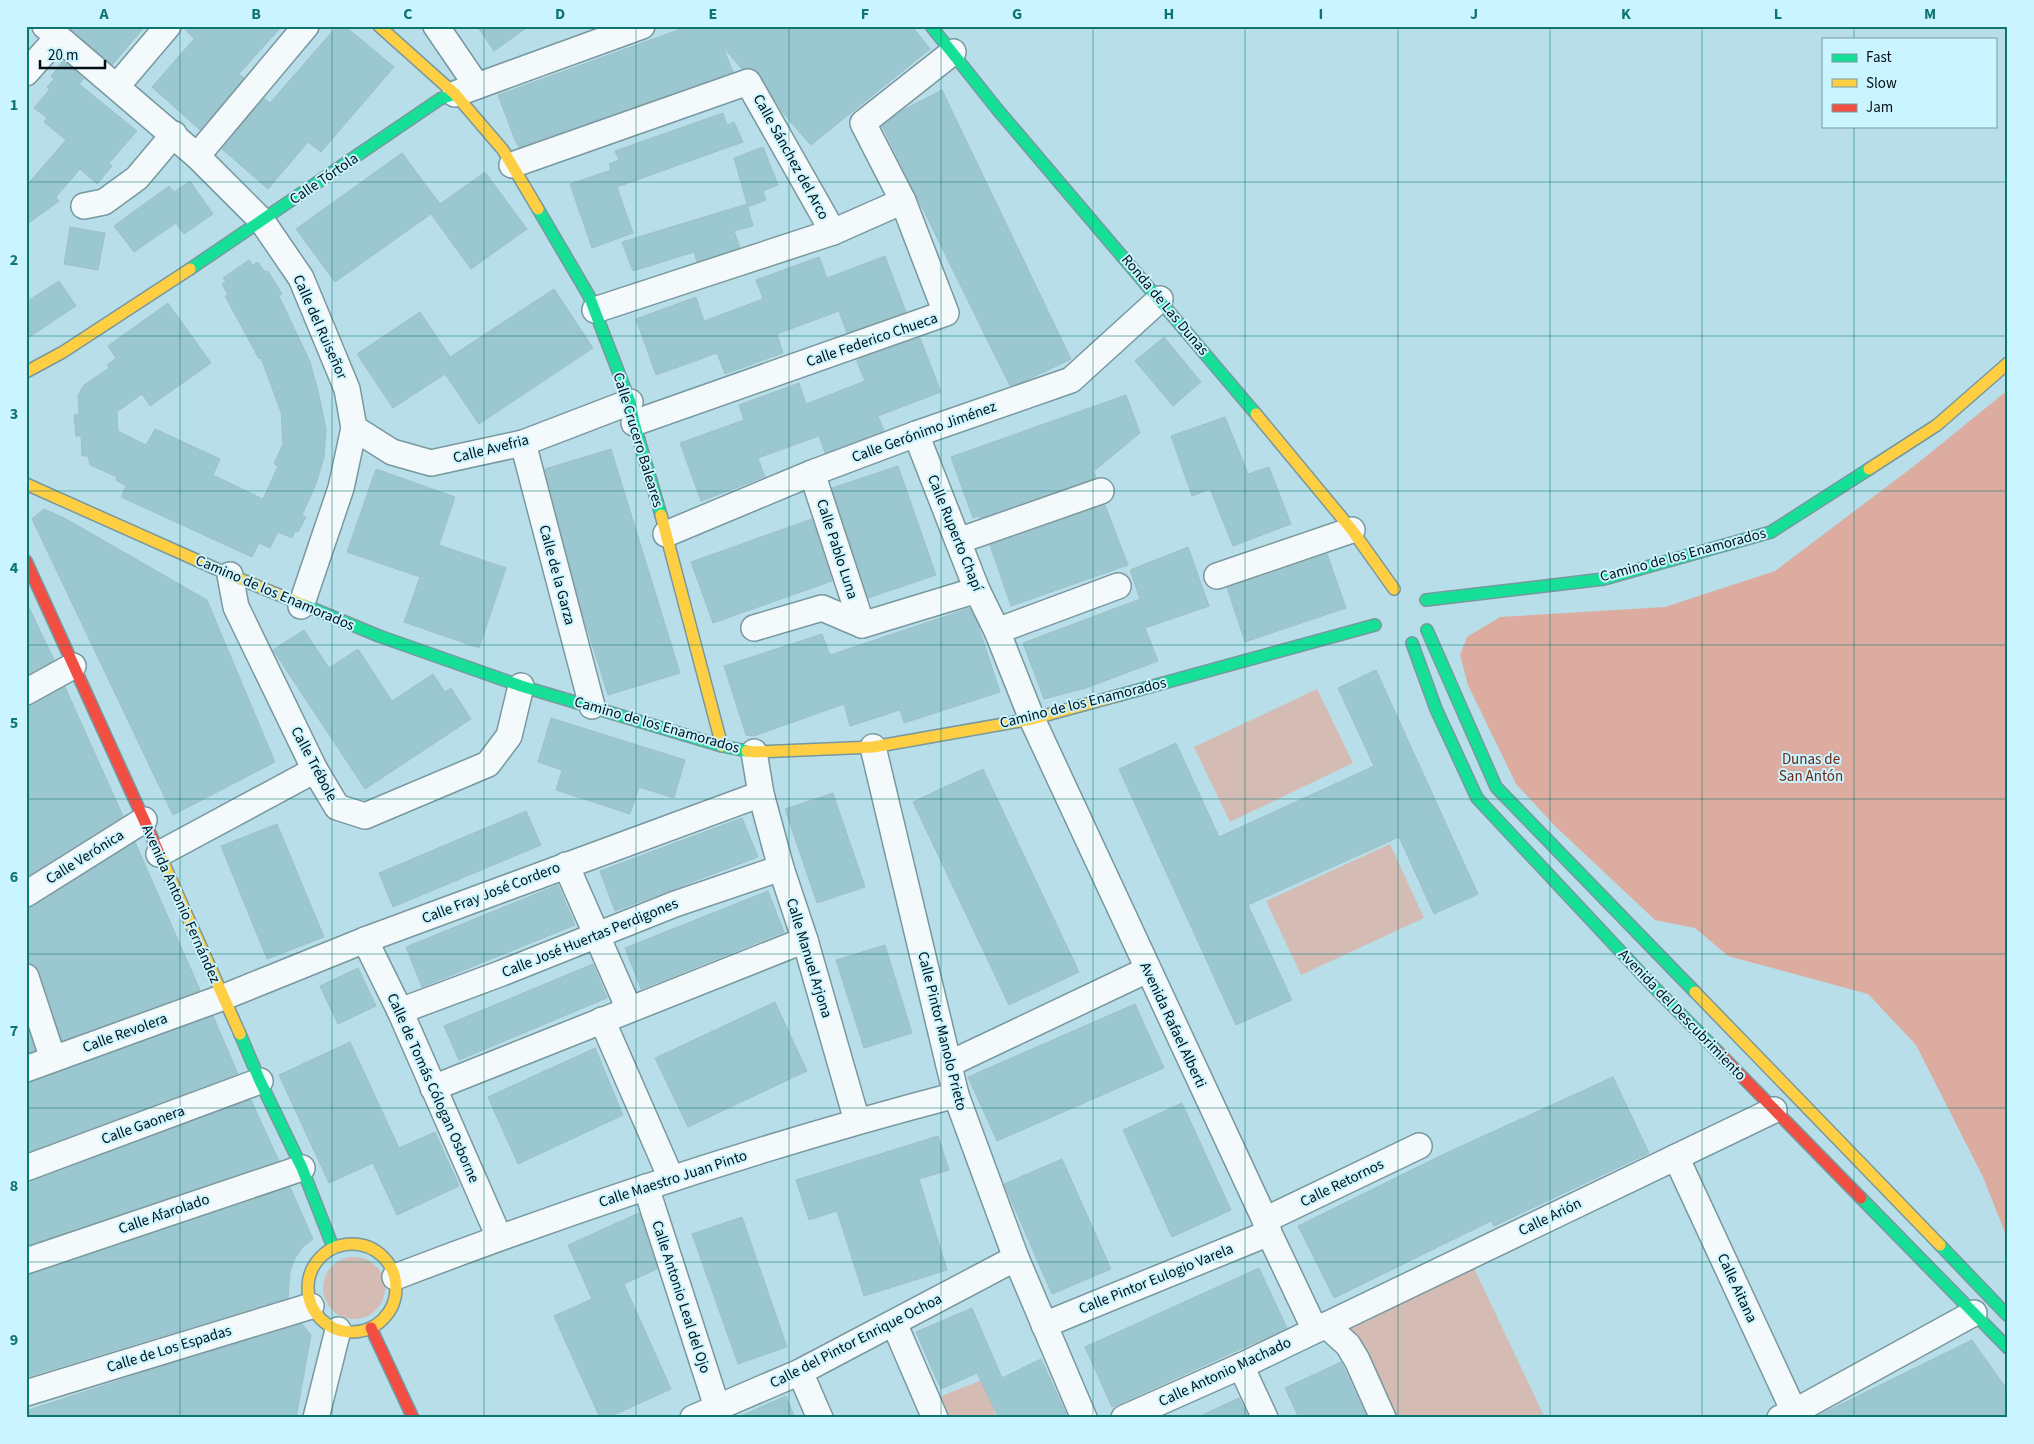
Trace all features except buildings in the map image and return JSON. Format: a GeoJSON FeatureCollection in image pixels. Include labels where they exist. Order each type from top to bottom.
{"type":"FeatureCollection","features":[{"type":"Feature","properties":{"kind":"street"},"geometry":{"type":"LineString","coordinates":[[117,86],[168,26]]}},
{"type":"Feature","properties":{"kind":"street"},"geometry":{"type":"LineString","coordinates":[[197,156],[306,26]]}},
{"type":"Feature","properties":{"kind":"street","name":"Calle Crucero Baleares"},"geometry":{"type":"LineString","coordinates":[[379,26],[466,90],[589,296],[632,413],[722,746]]}},
{"type":"Feature","properties":{"kind":"street"},"geometry":{"type":"LineString","coordinates":[[436,26],[466,90]]}},
{"type":"Feature","properties":{"kind":"street","name":"Calle Tórtola"},"geometry":{"type":"LineString","coordinates":[[26,372],[63,352],[262,221],[440,99],[642,26]]}},
{"type":"Feature","properties":{"kind":"street","name":"Ronda de Las Dunas"},"geometry":{"type":"LineString","coordinates":[[931,26],[954,52],[1003,116],[1160,299],[1352,530],[1394,589]]}},
{"type":"Feature","properties":{"kind":"street"},"geometry":{"type":"LineString","coordinates":[[26,73],[52,32]]}},
{"type":"Feature","properties":{"kind":"street","name":"Calle del Ruiseñor"},"geometry":{"type":"LineString","coordinates":[[52,32],[174,134],[197,156],[262,221],[301,278],[347,389],[354,428],[341,488],[301,606]]}},
{"type":"Feature","properties":{"kind":"street","name":"Calle Federico Chueca"},"geometry":{"type":"LineString","coordinates":[[632,413],[946,313],[903,201],[863,123],[954,52]]}},
{"type":"Feature","properties":{"kind":"street","name":"Calle Sánchez del Arco"},"geometry":{"type":"LineString","coordinates":[[512,165],[748,82],[833,232],[595,310]]}},
{"type":"Feature","properties":{"kind":"street"},"geometry":{"type":"LineString","coordinates":[[84,206],[104,202],[137,178],[174,134]]}},
{"type":"Feature","properties":{"kind":"street"},"geometry":{"type":"LineString","coordinates":[[833,232],[903,201]]}},
{"type":"Feature","properties":{"kind":"street","name":"Calle Gerónimo Jiménez"},"geometry":{"type":"LineString","coordinates":[[666,534],[812,473],[916,434],[1071,380],[1160,299]]}},
{"type":"Feature","properties":{"kind":"street","name":"Camino de los Enamorados"},"geometry":{"type":"LineString","coordinates":[[1427,630],[1430,615],[1423,597],[1604,579],[1771,532],[1937,425],[2008,363]]}},
{"type":"Feature","properties":{"kind":"street","name":"Calle Avefria"},"geometry":{"type":"LineString","coordinates":[[354,428],[392,452],[431,463],[523,443],[632,413]]}},
{"type":"Feature","properties":{"kind":"street","name":"Calle Ruperto Chapí"},"geometry":{"type":"LineString","coordinates":[[916,434],[977,590],[997,631],[1032,720]]}},
{"type":"Feature","properties":{"kind":"street","name":"Calle de la Garza"},"geometry":{"type":"LineString","coordinates":[[523,443],[592,706]]}},
{"type":"Feature","properties":{"kind":"street","name":"Calle Pablo Luna"},"geometry":{"type":"LineString","coordinates":[[812,473],[862,625]]}},
{"type":"Feature","properties":{"kind":"street","name":"Camino de los Enamorados"},"geometry":{"type":"LineString","coordinates":[[26,484],[301,606],[379,636],[522,686],[722,746],[754,752],[873,747],[1032,720],[1376,625]]}},
{"type":"Feature","properties":{"kind":"street"},"geometry":{"type":"LineString","coordinates":[[958,541],[1101,491]]}},
{"type":"Feature","properties":{"kind":"street"},"geometry":{"type":"LineString","coordinates":[[1218,576],[1352,530]]}},
{"type":"Feature","properties":{"kind":"street","name":"Avenida Antonio Fernández"},"geometry":{"type":"LineString","coordinates":[[26,561],[224,997],[260,1081],[302,1168],[334,1247]]}},
{"type":"Feature","properties":{"kind":"street","name":"Calle Trébole"},"geometry":{"type":"LineString","coordinates":[[230,575],[236,607],[315,770],[338,807],[365,816],[488,764],[509,736],[522,686]]}},
{"type":"Feature","properties":{"kind":"street"},"geometry":{"type":"LineString","coordinates":[[997,631],[1118,586]]}},
{"type":"Feature","properties":{"kind":"street"},"geometry":{"type":"LineString","coordinates":[[754,628],[822,608],[862,625],[977,590]]}},
{"type":"Feature","properties":{"kind":"street","name":"Avenida del Descubrimiento"},"geometry":{"type":"LineString","coordinates":[[2008,1316],[1496,787],[1427,630],[1408,644],[1477,798],[1651,984],[2008,1348]]}},
{"type":"Feature","properties":{"kind":"street"},"geometry":{"type":"LineString","coordinates":[[26,692],[74,666]]}},
{"type":"Feature","properties":{"kind":"street","name":"Avenida Rafael Alberti"},"geometry":{"type":"LineString","coordinates":[[1032,720],[1267,1226],[1321,1327],[1348,1345],[1383,1418]]}},
{"type":"Feature","properties":{"kind":"street","name":"Calle Pintor Manolo Prieto"},"geometry":{"type":"LineString","coordinates":[[873,747],[886,808],[956,1095],[1016,1258],[1084,1418]]}},
{"type":"Feature","properties":{"kind":"street","name":"Calle Manuel Arjona"},"geometry":{"type":"LineString","coordinates":[[754,752],[761,794],[781,868],[805,940],[857,1121]]}},
{"type":"Feature","properties":{"kind":"street"},"geometry":{"type":"LineString","coordinates":[[159,854],[315,770]]}},
{"type":"Feature","properties":{"kind":"street","name":"Calle Fray José Cordero"},"geometry":{"type":"LineString","coordinates":[[224,997],[365,940],[761,794]]}},
{"type":"Feature","properties":{"kind":"street","name":"Calle Verónica"},"geometry":{"type":"LineString","coordinates":[[26,894],[144,820]]}},
{"type":"Feature","properties":{"kind":"street"},"geometry":{"type":"LineString","coordinates":[[566,865],[629,1009]]}},
{"type":"Feature","properties":{"kind":"street","name":"Calle José Huertas Perdigones"},"geometry":{"type":"LineString","coordinates":[[400,1011],[502,973],[675,904],[781,868]]}},
{"type":"Feature","properties":{"kind":"street","name":"Calle de Tomás Cólogan Osborne"},"geometry":{"type":"LineString","coordinates":[[365,940],[400,1011],[499,1237]]}},
{"type":"Feature","properties":{"kind":"street"},"geometry":{"type":"LineString","coordinates":[[433,1088],[805,940]]}},
{"type":"Feature","properties":{"kind":"street"},"geometry":{"type":"LineString","coordinates":[[949,1064],[1147,970]]}},
{"type":"Feature","properties":{"kind":"street"},"geometry":{"type":"LineString","coordinates":[[26,977],[53,1059]]}},
{"type":"Feature","properties":{"kind":"street","name":"Calle Revolera"},"geometry":{"type":"LineString","coordinates":[[26,1069],[224,997]]}},
{"type":"Feature","properties":{"kind":"street"},"geometry":{"type":"LineString","coordinates":[[602,1020],[671,1178]]}},
{"type":"Feature","properties":{"kind":"street","name":"Calle Gaonera"},"geometry":{"type":"LineString","coordinates":[[26,1168],[260,1081]]}},
{"type":"Feature","properties":{"kind":"street","name":"Calle Maestro Juan Pinto"},"geometry":{"type":"LineString","coordinates":[[395,1278],[499,1237],[671,1178],[857,1121],[956,1095]]}},
{"type":"Feature","properties":{"kind":"street","name":"Calle Arión"},"geometry":{"type":"LineString","coordinates":[[1321,1327],[1774,1110]]}},
{"type":"Feature","properties":{"kind":"street","name":"Calle Retornos"},"geometry":{"type":"LineString","coordinates":[[1267,1226],[1419,1146]]}},
{"type":"Feature","properties":{"kind":"street","name":"Calle Aitana"},"geometry":{"type":"LineString","coordinates":[[1676,1157],[1790,1416]]}},
{"type":"Feature","properties":{"kind":"street","name":"Calle Afarolado"},"geometry":{"type":"LineString","coordinates":[[26,1261],[302,1168]]}},
{"type":"Feature","properties":{"kind":"street","name":"Calle Antonio Leal del Ojo"},"geometry":{"type":"LineString","coordinates":[[646,1187],[717,1407]]}},
{"type":"Feature","properties":{"kind":"street","name":"Calle Pintor Eulogio Varela"},"geometry":{"type":"LineString","coordinates":[[1044,1325],[1267,1226]]}},
{"type":"Feature","properties":{"kind":"street"},"geometry":{"type":"LineString","coordinates":[[349,1244],[364,1245],[378,1252],[388,1263],[395,1278],[396,1292],[392,1307],[383,1319],[371,1328],[360,1331],[338,1330],[318,1316],[311,1306],[308,1278],[313,1266],[322,1255],[334,1247],[349,1244]]}},
{"type":"Feature","properties":{"kind":"street","name":"Calle del Pintor Enrique Ochoa"},"geometry":{"type":"LineString","coordinates":[[693,1418],[800,1372],[1016,1258]]}},
{"type":"Feature","properties":{"kind":"street","name":"Calle de Los Espadas"},"geometry":{"type":"LineString","coordinates":[[26,1393],[311,1306]]}},
{"type":"Feature","properties":{"kind":"street"},"geometry":{"type":"LineString","coordinates":[[1790,1416],[1974,1312]]}},
{"type":"Feature","properties":{"kind":"street"},"geometry":{"type":"LineString","coordinates":[[894,1322],[935,1418]]}},
{"type":"Feature","properties":{"kind":"street","name":"Calle Antonio Machado"},"geometry":{"type":"LineString","coordinates":[[1124,1418],[1241,1366],[1321,1327]]}},
{"type":"Feature","properties":{"kind":"street"},"geometry":{"type":"LineString","coordinates":[[371,1328],[413,1418]]}},
{"type":"Feature","properties":{"kind":"street"},"geometry":{"type":"LineString","coordinates":[[316,1418],[338,1330]]}},
{"type":"Feature","properties":{"kind":"street"},"geometry":{"type":"LineString","coordinates":[[1241,1366],[1265,1418]]}},
{"type":"Feature","properties":{"kind":"street"},"geometry":{"type":"LineString","coordinates":[[800,1372],[820,1418]]}},
{"type":"Feature","properties":{"kind":"shaded area"},"geometry":{"type":"Polygon","coordinates":[[[1317,689],[1353,763],[1230,822],[1194,747],[1317,689]]]}},
{"type":"Feature","properties":{"kind":"shaded area"},"geometry":{"type":"Polygon","coordinates":[[[1390,844],[1424,918],[1301,975],[1266,901],[1390,844]]]}},
{"type":"Feature","properties":{"kind":"shaded area"},"geometry":{"type":"Polygon","coordinates":[[[348,1257],[360,1257],[376,1266],[383,1276],[385,1288],[383,1300],[376,1310],[360,1319],[348,1319],[337,1314],[328,1305],[323,1294],[323,1282],[328,1271],[337,1262],[348,1257]]]}},
{"type":"Feature","properties":{"kind":"shaded area"},"geometry":{"type":"Polygon","coordinates":[[[1473,1266],[1545,1418],[1391,1418],[1347,1325],[1473,1266]]]}},
{"type":"Feature","properties":{"kind":"shaded area"},"geometry":{"type":"Polygon","coordinates":[[[982,1380],[997,1418],[924,1418],[919,1405],[982,1380]]]}},
{"type":"Feature","properties":{"kind":"green space","name":"Dunas de San Antón"},"geometry":{"type":"Polygon","coordinates":[[[2008,390],[2008,1240],[1983,1177],[1916,1045],[1868,994],[1728,956],[1695,928],[1655,920],[1555,826],[1516,784],[1468,685],[1460,655],[1467,637],[1500,617],[1665,607],[1775,571],[1914,466],[2008,390]]]}},
{"type":"Feature","properties":{"kind":"traffic: fast"},"geometry":{"type":"LineString","coordinates":[[931,26],[997,109],[1256,414]]}},
{"type":"Feature","properties":{"kind":"traffic: fast"},"geometry":{"type":"LineString","coordinates":[[190,269],[440,99],[455,94]]}},
{"type":"Feature","properties":{"kind":"traffic: fast"},"geometry":{"type":"LineString","coordinates":[[538,209],[589,296],[630,402],[634,423],[661,515]]}},
{"type":"Feature","properties":{"kind":"traffic: fast"},"geometry":{"type":"LineString","coordinates":[[1426,600],[1604,579],[1771,532],[1869,469]]}},
{"type":"Feature","properties":{"kind":"traffic: fast"},"geometry":{"type":"LineString","coordinates":[[304,605],[379,636],[521,686],[722,746],[747,751]]}},
{"type":"Feature","properties":{"kind":"traffic: fast"},"geometry":{"type":"LineString","coordinates":[[1120,695],[1375,625]]}},
{"type":"Feature","properties":{"kind":"traffic: fast"},"geometry":{"type":"LineString","coordinates":[[1427,630],[1496,787],[1695,992]]}},
{"type":"Feature","properties":{"kind":"traffic: fast"},"geometry":{"type":"LineString","coordinates":[[1412,643],[1436,709],[1477,798],[1651,984],[1718,1052]]}},
{"type":"Feature","properties":{"kind":"traffic: fast"},"geometry":{"type":"LineString","coordinates":[[240,1034],[260,1081],[302,1168],[333,1247]]}},
{"type":"Feature","properties":{"kind":"traffic: fast"},"geometry":{"type":"LineString","coordinates":[[1861,1198],[2008,1348]]}},
{"type":"Feature","properties":{"kind":"traffic: fast"},"geometry":{"type":"LineString","coordinates":[[1940,1245],[2008,1316]]}},
{"type":"Feature","properties":{"kind":"traffic: slow"},"geometry":{"type":"LineString","coordinates":[[379,26],[455,94],[503,150],[538,209]]}},
{"type":"Feature","properties":{"kind":"traffic: slow"},"geometry":{"type":"LineString","coordinates":[[26,372],[63,352],[190,269]]}},
{"type":"Feature","properties":{"kind":"traffic: slow"},"geometry":{"type":"LineString","coordinates":[[1869,469],[1937,425],[2008,363]]}},
{"type":"Feature","properties":{"kind":"traffic: slow"},"geometry":{"type":"LineString","coordinates":[[1256,414],[1352,530],[1394,589]]}},
{"type":"Feature","properties":{"kind":"traffic: slow"},"geometry":{"type":"LineString","coordinates":[[26,484],[230,575],[304,605]]}},
{"type":"Feature","properties":{"kind":"traffic: slow"},"geometry":{"type":"LineString","coordinates":[[661,515],[722,746]]}},
{"type":"Feature","properties":{"kind":"traffic: slow"},"geometry":{"type":"LineString","coordinates":[[747,751],[873,747],[1032,719],[1120,695]]}},
{"type":"Feature","properties":{"kind":"traffic: slow"},"geometry":{"type":"LineString","coordinates":[[159,853],[240,1034]]}},
{"type":"Feature","properties":{"kind":"traffic: slow"},"geometry":{"type":"LineString","coordinates":[[1695,992],[1940,1245]]}},
{"type":"Feature","properties":{"kind":"traffic: slow"},"geometry":{"type":"LineString","coordinates":[[352,1244],[369,1247],[383,1257],[393,1271],[396,1288],[393,1305],[383,1319],[369,1329],[352,1332],[335,1329],[321,1319],[311,1305],[308,1288],[311,1271],[321,1257],[335,1247],[352,1244]]}},
{"type":"Feature","properties":{"kind":"traffic: jam"},"geometry":{"type":"LineString","coordinates":[[26,561],[159,853]]}},
{"type":"Feature","properties":{"kind":"traffic: jam"},"geometry":{"type":"LineString","coordinates":[[1718,1052],[1861,1198]]}},
{"type":"Feature","properties":{"kind":"traffic: jam"},"geometry":{"type":"LineString","coordinates":[[371,1328],[413,1418]]}}]}
